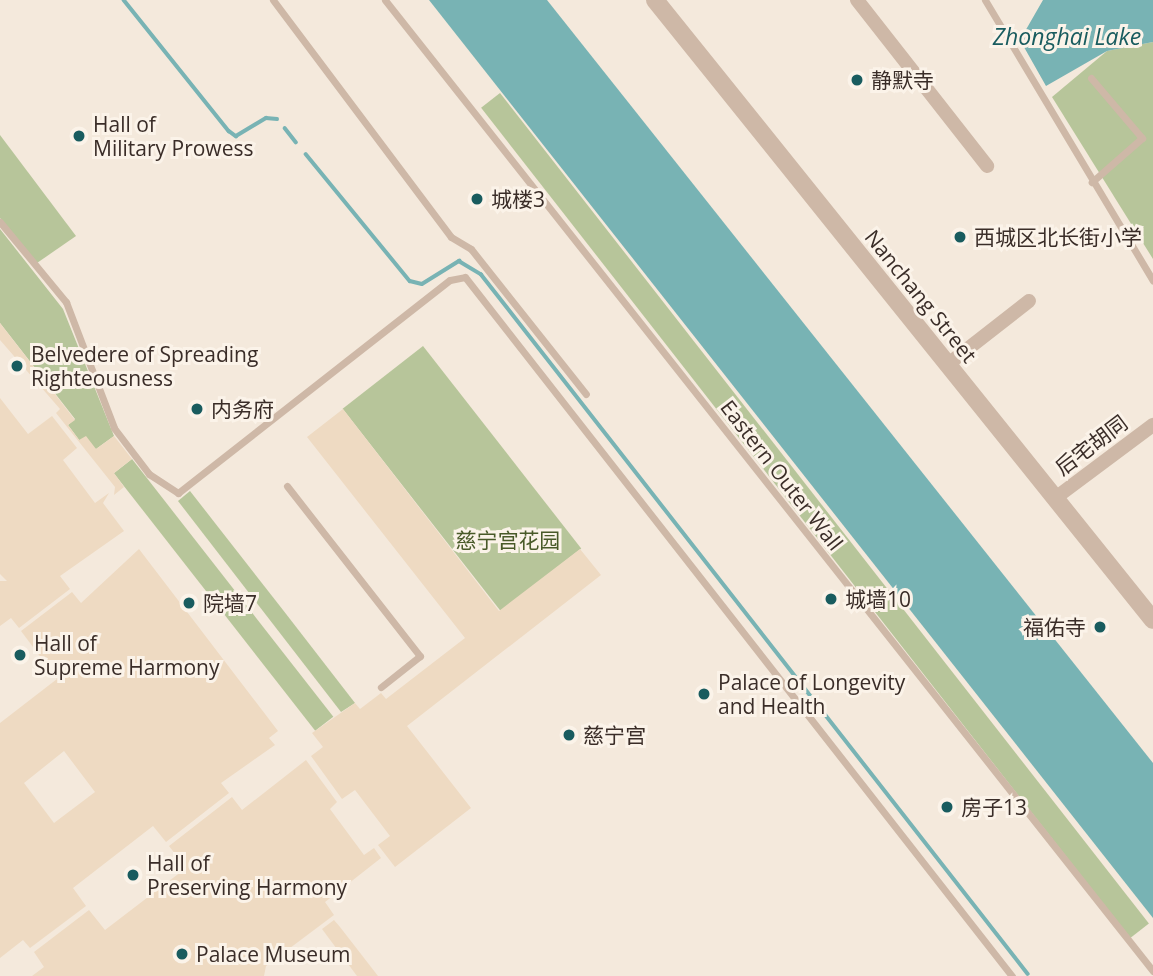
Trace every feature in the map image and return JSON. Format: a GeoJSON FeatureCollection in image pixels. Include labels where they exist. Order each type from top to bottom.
{"type":"FeatureCollection","features":[{"type":"Feature","properties":{"kind":"street","name":"Nanchang Street"},"geometry":{"type":"LineString","coordinates":[[655,0],[1153,620]]}},
{"type":"Feature","properties":{"kind":"street"},"geometry":{"type":"LineString","coordinates":[[856,0],[987,166]]}},
{"type":"Feature","properties":{"kind":"street"},"geometry":{"type":"LineString","coordinates":[[947,365],[1029,301]]}},
{"type":"Feature","properties":{"kind":"street","name":"后宅胡同"},"geometry":{"type":"LineString","coordinates":[[1054,499],[1153,425]]}},
{"type":"Feature","properties":{"kind":"lane"},"geometry":{"type":"LineString","coordinates":[[273,0],[451,237],[471,249],[586,394]]}},
{"type":"Feature","properties":{"kind":"lane","name":"Eastern Outer Wall"},"geometry":{"type":"LineString","coordinates":[[384,0],[1153,971]]}},
{"type":"Feature","properties":{"kind":"lane"},"geometry":{"type":"LineString","coordinates":[[985,0],[1153,281]]}},
{"type":"Feature","properties":{"kind":"lane"},"geometry":{"type":"LineString","coordinates":[[1091,78],[1142,138],[1092,182]]}},
{"type":"Feature","properties":{"kind":"lane"},"geometry":{"type":"LineString","coordinates":[[0,222],[66,302],[114,428],[149,474],[178,493],[450,280],[465,277],[1012,976]]}},
{"type":"Feature","properties":{"kind":"lane"},"geometry":{"type":"LineString","coordinates":[[287,486],[420,656],[381,687]]}},
{"type":"Feature","properties":{"kind":"green space"},"geometry":{"type":"Polygon","coordinates":[[[1153,42],[1153,259],[1052,97],[1107,51],[1153,42]]]}},
{"type":"Feature","properties":{"kind":"green space"},"geometry":{"type":"Polygon","coordinates":[[[500,93],[1149,924],[1130,938],[481,108],[500,93]]]}},
{"type":"Feature","properties":{"kind":"green space"},"geometry":{"type":"Polygon","coordinates":[[[0,135],[76,236],[37,263],[0,218],[0,135]]]}},
{"type":"Feature","properties":{"kind":"green space"},"geometry":{"type":"Polygon","coordinates":[[[0,229],[63,309],[114,436],[96,449],[80,441],[68,425],[75,419],[0,323],[0,229]]]}},
{"type":"Feature","properties":{"kind":"green space","name":"慈宁宫花园"},"geometry":{"type":"Polygon","coordinates":[[[423,346],[581,549],[501,611],[343,409],[423,346]]]}},
{"type":"Feature","properties":{"kind":"green space"},"geometry":{"type":"Polygon","coordinates":[[[132,459],[333,717],[315,731],[114,473],[132,459]]]}},
{"type":"Feature","properties":{"kind":"green space"},"geometry":{"type":"Polygon","coordinates":[[[190,491],[355,703],[341,712],[178,501],[190,491]]]}},
{"type":"Feature","properties":{"kind":"shaded area"},"geometry":{"type":"Polygon","coordinates":[[[0,323],[75,420],[68,425],[79,440],[86,436],[96,449],[114,436],[132,459],[114,473],[124,487],[114,495],[115,487],[56,413],[60,409],[0,340],[0,323]]]}},
{"type":"Feature","properties":{"kind":"shaded area"},"geometry":{"type":"Polygon","coordinates":[[[0,398],[28,434],[52,416],[77,448],[63,460],[95,503],[109,493],[103,503],[124,531],[60,576],[70,589],[19,628],[11,618],[0,626],[0,581],[7,581],[0,574],[0,398]]]}},
{"type":"Feature","properties":{"kind":"shaded area"},"geometry":{"type":"Polygon","coordinates":[[[343,409],[499,611],[580,549],[601,575],[407,726],[471,808],[395,867],[378,845],[390,836],[355,790],[342,799],[311,756],[323,747],[312,733],[355,703],[360,709],[381,693],[386,699],[465,638],[307,437],[343,409]]]}},
{"type":"Feature","properties":{"kind":"shaded area"},"geometry":{"type":"Polygon","coordinates":[[[139,549],[278,731],[269,738],[275,745],[221,783],[229,793],[166,842],[153,826],[73,888],[86,906],[30,948],[23,940],[0,958],[0,723],[57,679],[21,631],[72,592],[81,603],[139,549]],[[64,751],[24,783],[54,823],[95,792],[64,751]]]}},
{"type":"Feature","properties":{"kind":"shaded area"},"geometry":{"type":"Polygon","coordinates":[[[306,760],[337,802],[330,809],[364,855],[374,848],[381,858],[325,902],[334,915],[266,966],[264,976],[32,976],[44,967],[34,952],[89,910],[105,930],[186,868],[169,846],[232,797],[242,810],[306,760]]]}},
{"type":"Feature","properties":{"kind":"shaded area"},"geometry":{"type":"Polygon","coordinates":[[[334,920],[378,976],[357,976],[322,929],[334,920]]]}},
{"type":"Feature","properties":{"kind":"water"},"geometry":{"type":"Polygon","coordinates":[[[429,0],[547,0],[1153,763],[1153,918],[429,0]]]}},
{"type":"Feature","properties":{"kind":"water","name":"Zhonghai Lake"},"geometry":{"type":"Polygon","coordinates":[[[1043,0],[1153,0],[1153,42],[1107,51],[1046,86],[1020,40],[1043,0]]]}},
{"type":"Feature","properties":{"kind":"waterway"},"geometry":{"type":"LineString","coordinates":[[124,0],[229,131],[236,136],[266,118],[277,119]]}},
{"type":"Feature","properties":{"kind":"waterway"},"geometry":{"type":"LineString","coordinates":[[285,128],[296,142]]}},
{"type":"Feature","properties":{"kind":"waterway"},"geometry":{"type":"LineString","coordinates":[[306,154],[410,281],[422,284],[459,261],[481,274],[1028,974]]}},
{"type":"Feature","properties":{"kind":"place","name":"静默寺"},"geometry":{"type":"Point","coordinates":[857,80]}},
{"type":"Feature","properties":{"kind":"place","name":"Hall of Military Prowess"},"geometry":{"type":"Point","coordinates":[79,136]}},
{"type":"Feature","properties":{"kind":"place","name":"城楼3"},"geometry":{"type":"Point","coordinates":[477,199]}},
{"type":"Feature","properties":{"kind":"place","name":"西城区北长街小学"},"geometry":{"type":"Point","coordinates":[960,237]}},
{"type":"Feature","properties":{"kind":"place","name":"Belvedere of Spreading Righteousness"},"geometry":{"type":"Point","coordinates":[17,366]}},
{"type":"Feature","properties":{"kind":"place","name":"内务府"},"geometry":{"type":"Point","coordinates":[197,409]}},
{"type":"Feature","properties":{"kind":"place","name":"城墙10"},"geometry":{"type":"Point","coordinates":[831,599]}},
{"type":"Feature","properties":{"kind":"place","name":"院墙7"},"geometry":{"type":"Point","coordinates":[189,603]}},
{"type":"Feature","properties":{"kind":"place","name":"福佑寺"},"geometry":{"type":"Point","coordinates":[1100,627]}},
{"type":"Feature","properties":{"kind":"place","name":"Hall of Supreme Harmony"},"geometry":{"type":"Point","coordinates":[20,655]}},
{"type":"Feature","properties":{"kind":"place","name":"Palace of Longevity and Health"},"geometry":{"type":"Point","coordinates":[704,694]}},
{"type":"Feature","properties":{"kind":"place","name":"慈宁宫"},"geometry":{"type":"Point","coordinates":[569,735]}},
{"type":"Feature","properties":{"kind":"place","name":"房子13"},"geometry":{"type":"Point","coordinates":[947,807]}},
{"type":"Feature","properties":{"kind":"place","name":"Hall of Preserving Harmony"},"geometry":{"type":"Point","coordinates":[133,875]}},
{"type":"Feature","properties":{"kind":"place","name":"Palace Museum"},"geometry":{"type":"Point","coordinates":[182,954]}}]}
